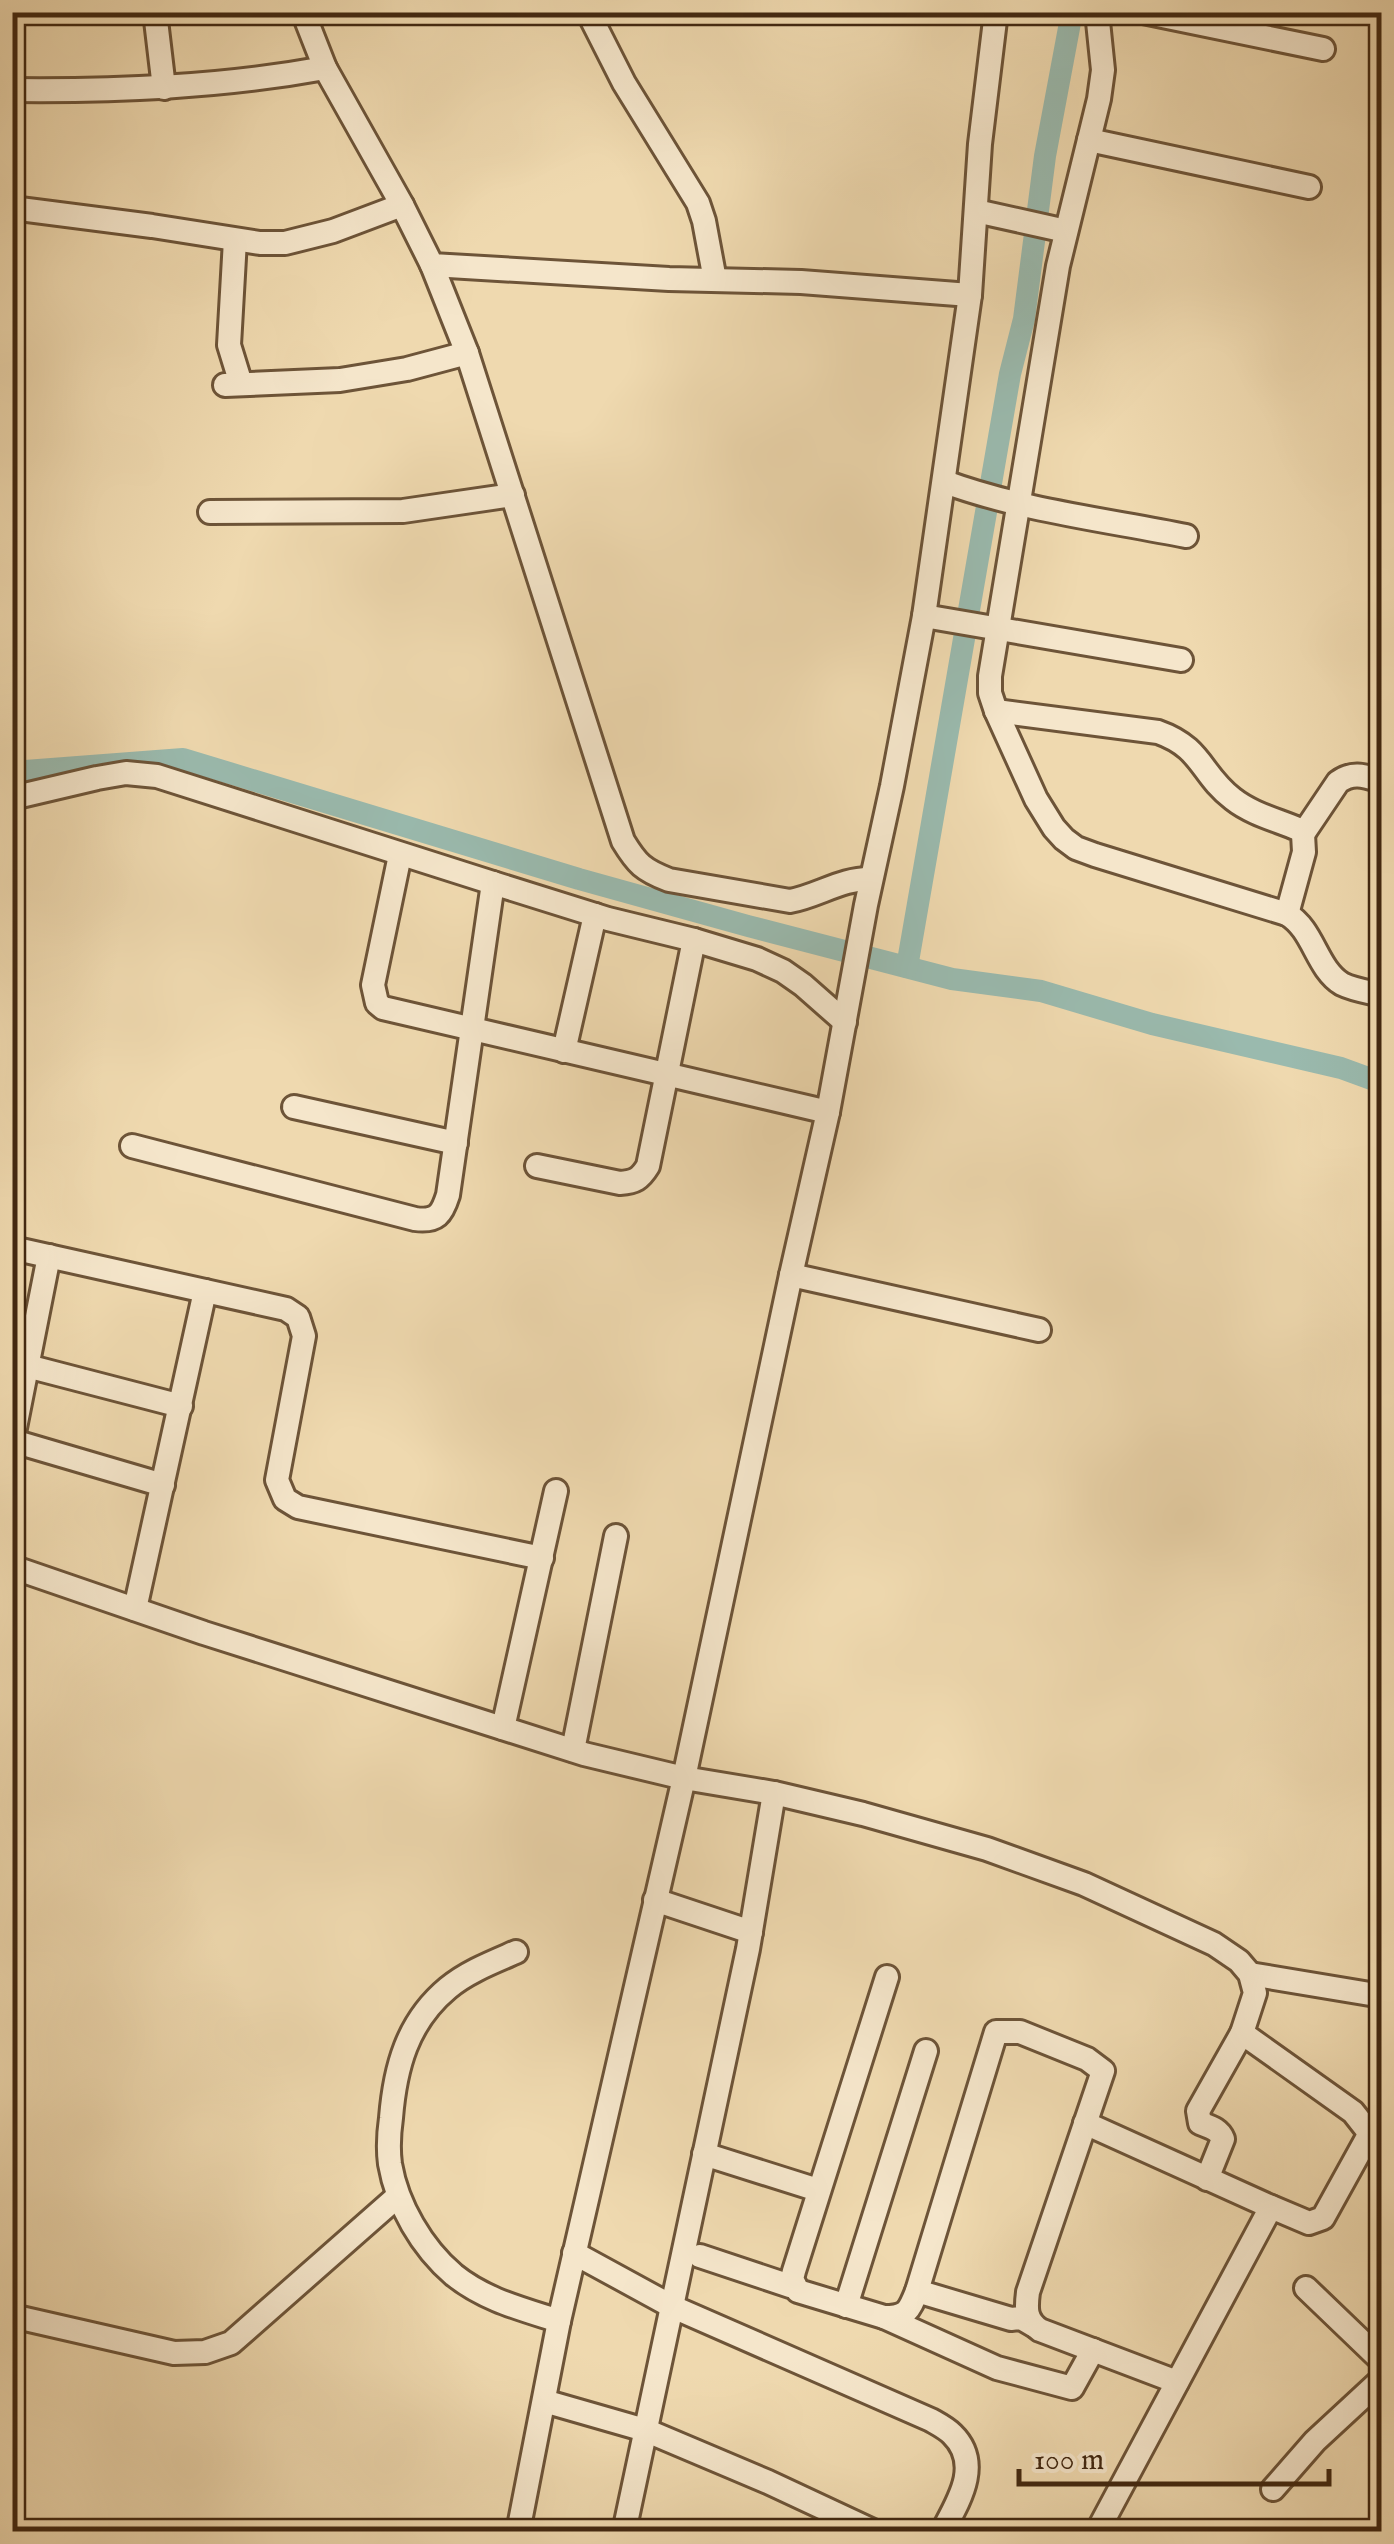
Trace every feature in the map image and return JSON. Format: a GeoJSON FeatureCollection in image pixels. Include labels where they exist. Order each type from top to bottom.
{"type":"FeatureCollection","features":[{"type":"Feature","properties":{"kind":"street"},"geometry":{"type":"LineString","coordinates":[[155,12],[164,88]]}},
{"type":"Feature","properties":{"kind":"street"},"geometry":{"type":"LineString","coordinates":[[588,12],[624,83],[698,203],[716,280]]}},
{"type":"Feature","properties":{"kind":"street"},"geometry":{"type":"LineString","coordinates":[[518,2532],[574,2253],[684,1778],[828,1112],[892,786],[924,616],[970,296],[987,69],[996,12]]}},
{"type":"Feature","properties":{"kind":"street"},"geometry":{"type":"LineString","coordinates":[[1098,12],[1103,70],[1099,99],[1089,140],[1056,228],[1058,266],[1020,503],[986,626],[990,693],[1036,799],[1054,828],[1076,848],[1288,914],[1304,929],[1323,963],[1340,982],[1382,995]]}},
{"type":"Feature","properties":{"kind":"street"},"geometry":{"type":"LineString","coordinates":[[1142,12],[1323,49]]}},
{"type":"Feature","properties":{"kind":"street"},"geometry":{"type":"LineString","coordinates":[[309,15],[325,68],[432,265],[467,353],[623,841],[636,863],[669,880],[790,900],[858,878],[871,879]]}},
{"type":"Feature","properties":{"kind":"street"},"geometry":{"type":"LineString","coordinates":[[12,90],[164,88],[267,79],[325,68]]}},
{"type":"Feature","properties":{"kind":"street"},"geometry":{"type":"LineString","coordinates":[[1089,140],[1309,187]]}},
{"type":"Feature","properties":{"kind":"street"},"geometry":{"type":"LineString","coordinates":[[12,208],[235,240],[285,243],[334,231],[402,205]]}},
{"type":"Feature","properties":{"kind":"street"},"geometry":{"type":"LineString","coordinates":[[976,211],[1056,228]]}},
{"type":"Feature","properties":{"kind":"street"},"geometry":{"type":"LineString","coordinates":[[235,240],[229,345],[233,384],[372,376],[467,353]]}},
{"type":"Feature","properties":{"kind":"street"},"geometry":{"type":"LineString","coordinates":[[432,265],[801,282],[970,296]]}},
{"type":"Feature","properties":{"kind":"street"},"geometry":{"type":"LineString","coordinates":[[945,482],[1020,503],[1186,536]]}},
{"type":"Feature","properties":{"kind":"street"},"geometry":{"type":"LineString","coordinates":[[210,512],[402,511],[513,495]]}},
{"type":"Feature","properties":{"kind":"street"},"geometry":{"type":"LineString","coordinates":[[924,616],[1181,660]]}},
{"type":"Feature","properties":{"kind":"street"},"geometry":{"type":"LineString","coordinates":[[996,711],[1158,732],[1178,739],[1194,752],[1231,798],[1303,834]]}},
{"type":"Feature","properties":{"kind":"street"},"geometry":{"type":"LineString","coordinates":[[12,798],[97,778],[126,774],[157,776],[492,884],[757,959],[783,971],[847,1014]]}},
{"type":"Feature","properties":{"kind":"street"},"geometry":{"type":"LineString","coordinates":[[1288,914],[1304,852],[1303,834],[1338,782],[1360,774],[1382,781]]}},
{"type":"Feature","properties":{"kind":"street"},"geometry":{"type":"LineString","coordinates":[[400,855],[373,985],[374,995],[383,1008],[828,1112]]}},
{"type":"Feature","properties":{"kind":"street"},"geometry":{"type":"LineString","coordinates":[[132,1146],[426,1221],[437,1218],[448,1195],[492,884]]}},
{"type":"Feature","properties":{"kind":"street"},"geometry":{"type":"LineString","coordinates":[[564,1051],[596,915]]}},
{"type":"Feature","properties":{"kind":"street"},"geometry":{"type":"LineString","coordinates":[[537,1166],[620,1184],[641,1178],[648,1166],[694,940]]}},
{"type":"Feature","properties":{"kind":"street"},"geometry":{"type":"LineString","coordinates":[[294,1108],[456,1143]]}},
{"type":"Feature","properties":{"kind":"street"},"geometry":{"type":"LineString","coordinates":[[12,1248],[286,1309],[298,1317],[304,1336],[277,1480],[290,1504],[542,1558]]}},
{"type":"Feature","properties":{"kind":"street"},"geometry":{"type":"LineString","coordinates":[[49,1256],[13,1442],[163,1486]]}},
{"type":"Feature","properties":{"kind":"street"},"geometry":{"type":"LineString","coordinates":[[791,1275],[1040,1330]]}},
{"type":"Feature","properties":{"kind":"street"},"geometry":{"type":"LineString","coordinates":[[135,1608],[205,1290]]}},
{"type":"Feature","properties":{"kind":"street"},"geometry":{"type":"LineString","coordinates":[[28,1366],[181,1406]]}},
{"type":"Feature","properties":{"kind":"street"},"geometry":{"type":"LineString","coordinates":[[503,1728],[556,1491]]}},
{"type":"Feature","properties":{"kind":"street"},"geometry":{"type":"LineString","coordinates":[[573,1750],[616,1536]]}},
{"type":"Feature","properties":{"kind":"street"},"geometry":{"type":"LineString","coordinates":[[12,1567],[573,1750],[684,1778],[774,1793],[863,1814],[987,1849],[1084,1884],[1214,1944],[1250,1974],[1255,1993],[1242,2033],[1198,2111],[1200,2124],[1215,2129],[1223,2139],[1207,2179]]}},
{"type":"Feature","properties":{"kind":"street"},"geometry":{"type":"LineString","coordinates":[[624,2532],[751,1932],[774,1793]]}},
{"type":"Feature","properties":{"kind":"street"},"geometry":{"type":"LineString","coordinates":[[655,1900],[751,1932]]}},
{"type":"Feature","properties":{"kind":"street"},"geometry":{"type":"LineString","coordinates":[[516,1952],[448,1988],[419,2019],[399,2058],[392,2099],[389,2162],[398,2196],[436,2258],[489,2298],[559,2322]]}},
{"type":"Feature","properties":{"kind":"street"},"geometry":{"type":"LineString","coordinates":[[1250,1974],[1382,1996]]}},
{"type":"Feature","properties":{"kind":"street"},"geometry":{"type":"LineString","coordinates":[[794,2286],[794,2271],[818,2190],[887,1977]]}},
{"type":"Feature","properties":{"kind":"street"},"geometry":{"type":"LineString","coordinates":[[884,2317],[906,2313],[917,2291],[996,2032],[1020,2032],[1104,2070],[1028,2292],[1028,2317],[1032,2325]]}},
{"type":"Feature","properties":{"kind":"street"},"geometry":{"type":"LineString","coordinates":[[1085,2124],[1270,2207],[1309,2222],[1322,2218],[1376,2141],[1354,2112],[1242,2033]]}},
{"type":"Feature","properties":{"kind":"street"},"geometry":{"type":"LineString","coordinates":[[846,2306],[926,2051]]}},
{"type":"Feature","properties":{"kind":"street"},"geometry":{"type":"LineString","coordinates":[[704,2154],[818,2190]]}},
{"type":"Feature","properties":{"kind":"street"},"geometry":{"type":"LineString","coordinates":[[12,2316],[174,2353],[205,2352],[231,2343],[398,2196]]}},
{"type":"Feature","properties":{"kind":"street"},"geometry":{"type":"LineString","coordinates":[[1097,2532],[1270,2207]]}},
{"type":"Feature","properties":{"kind":"street"},"geometry":{"type":"LineString","coordinates":[[574,2253],[673,2307],[931,2420],[952,2434],[962,2448],[967,2475],[963,2492],[942,2532]]}},
{"type":"Feature","properties":{"kind":"street"},"geometry":{"type":"LineString","coordinates":[[700,2256],[794,2286],[804,2294],[884,2317],[997,2368],[1072,2388],[1093,2350]]}},
{"type":"Feature","properties":{"kind":"street"},"geometry":{"type":"LineString","coordinates":[[1306,2288],[1382,2361]]}},
{"type":"Feature","properties":{"kind":"street"},"geometry":{"type":"LineString","coordinates":[[917,2291],[1022,2318],[1040,2330],[1177,2382]]}},
{"type":"Feature","properties":{"kind":"street"},"geometry":{"type":"LineString","coordinates":[[1272,2490],[1382,2379]]}},
{"type":"Feature","properties":{"kind":"street"},"geometry":{"type":"LineString","coordinates":[[544,2401],[645,2430],[876,2532]]}},
{"type":"Feature","properties":{"kind":"waterway"},"geometry":{"type":"LineString","coordinates":[[907,967],[1010,374],[1024,319],[1045,156],[1072,12]]}},
{"type":"Feature","properties":{"kind":"waterway"},"geometry":{"type":"LineString","coordinates":[[12,772],[183,759],[748,926],[952,979],[1041,991],[1152,1024],[1341,1068],[1382,1083]]}}]}
